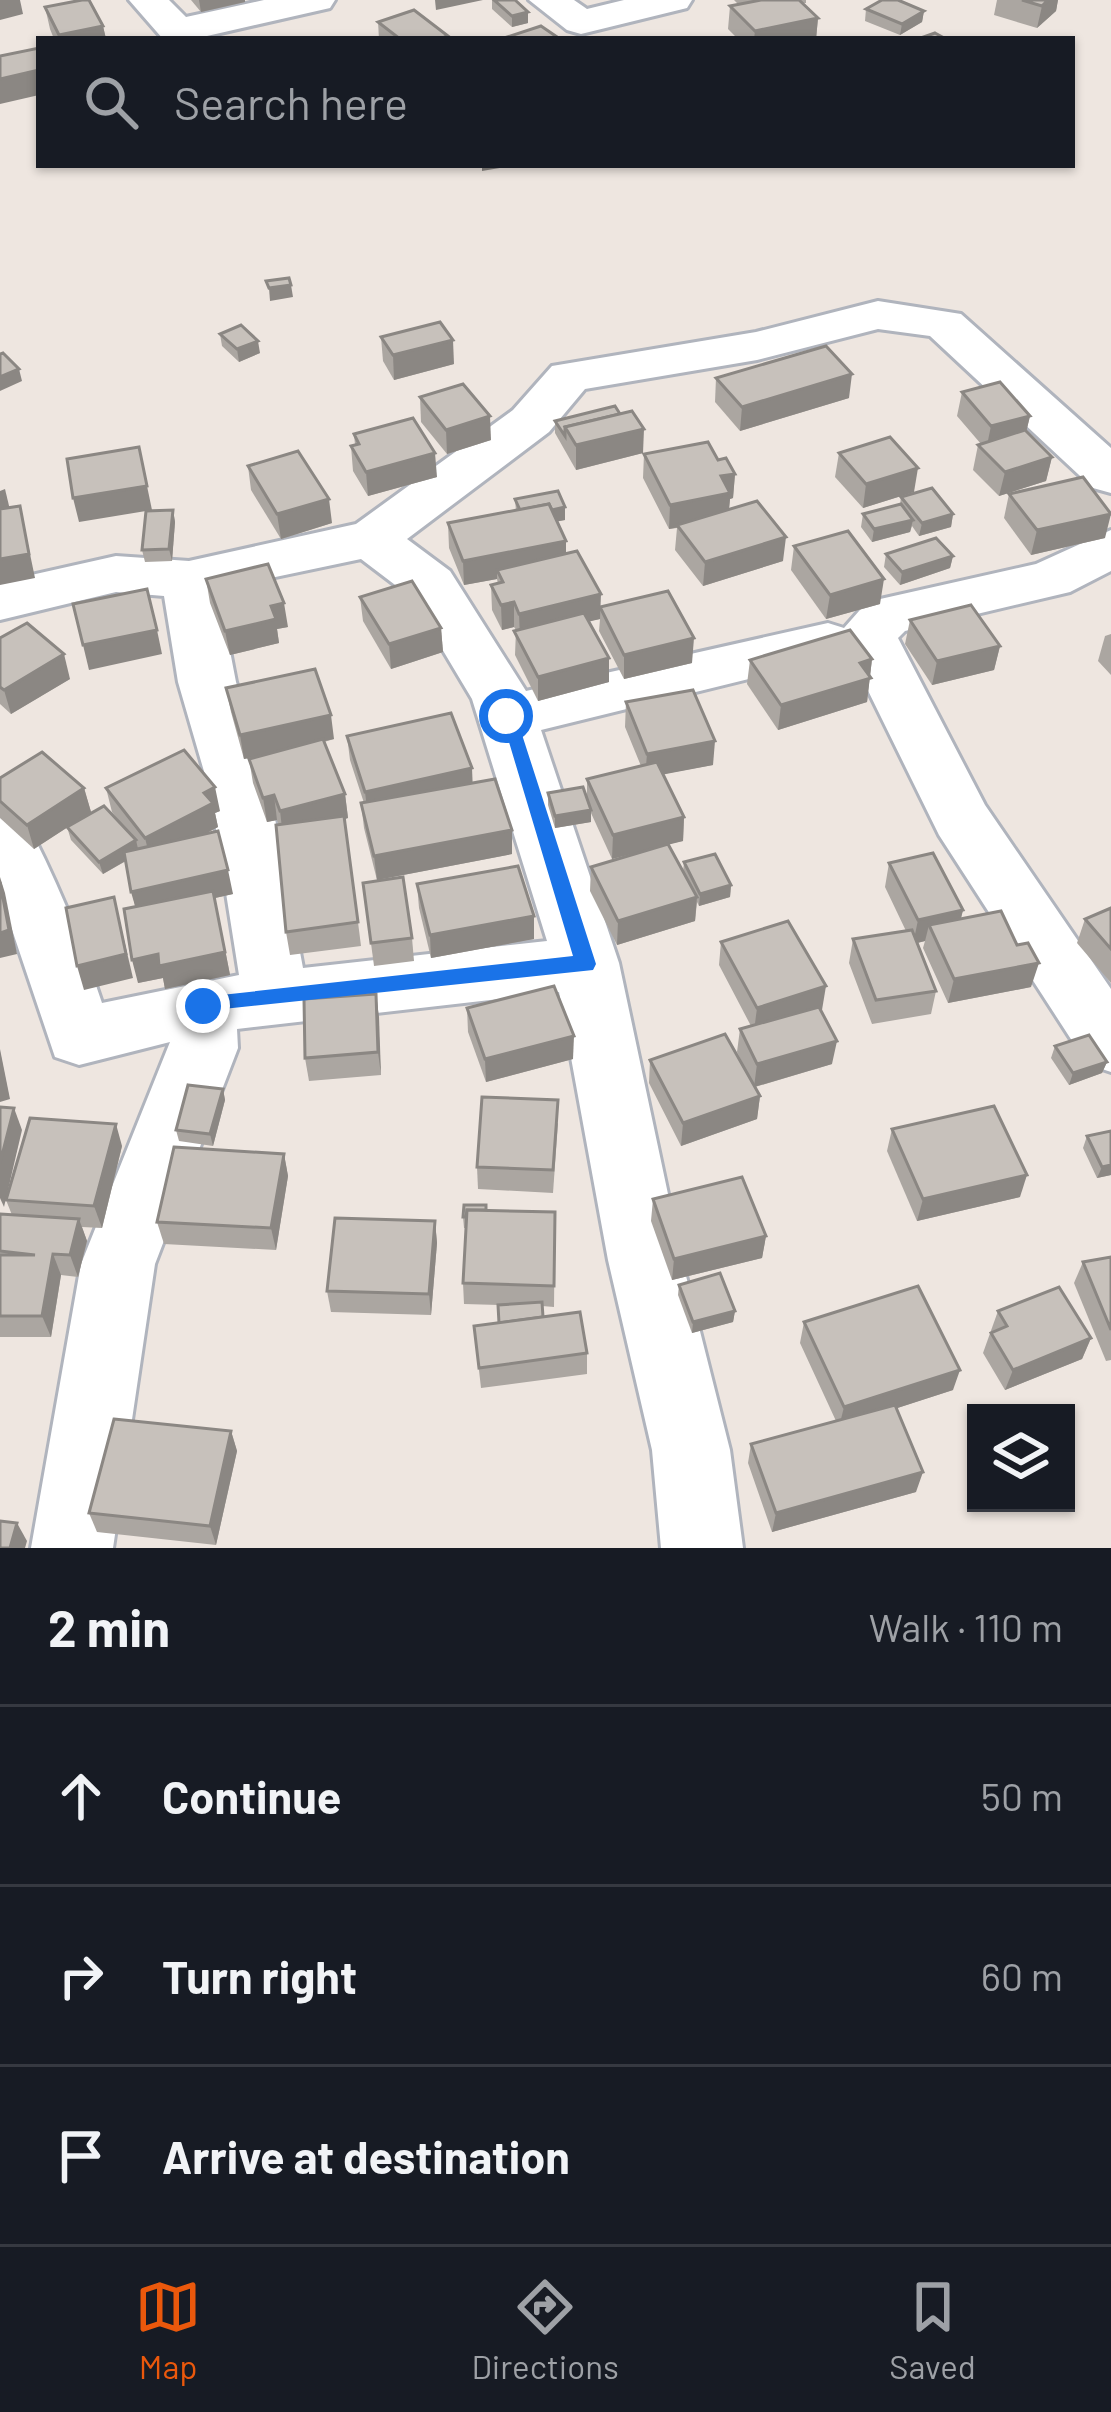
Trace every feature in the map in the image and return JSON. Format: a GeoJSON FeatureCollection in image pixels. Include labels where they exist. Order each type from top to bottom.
{"type":"FeatureCollection","features":[{"type":"Feature","properties":{"kind":"street"},"geometry":{"type":"LineString","coordinates":[[148,0],[178,35],[316,0]]}},
{"type":"Feature","properties":{"kind":"street"},"geometry":{"type":"LineString","coordinates":[[548,0],[580,22],[673,0]]}},
{"type":"Feature","properties":{"kind":"street"},"geometry":{"type":"LineString","coordinates":[[0,601],[116,574],[189,579],[371,539],[531,421],[569,377],[758,346],[878,315],[944,324],[1111,476]]}},
{"type":"Feature","properties":{"kind":"street"},"geometry":{"type":"LineString","coordinates":[[371,539],[431,584],[501,698],[586,964],[645,1260],[691,1450],[702,1548]]}},
{"type":"Feature","properties":{"kind":"street"},"geometry":{"type":"LineString","coordinates":[[506,716],[868,634],[887,616],[1051,579],[1111,548]]}},
{"type":"Feature","properties":{"kind":"street"},"geometry":{"type":"LineString","coordinates":[[189,579],[206,682],[240,792],[276,1000]]}},
{"type":"Feature","properties":{"kind":"street"},"geometry":{"type":"LineString","coordinates":[[868,634],[961,819],[1111,1044]]}},
{"type":"Feature","properties":{"kind":"street"},"geometry":{"type":"LineString","coordinates":[[0,831],[41,913],[79,1037],[203,1006],[586,964]]}},
{"type":"Feature","properties":{"kind":"street"},"geometry":{"type":"LineString","coordinates":[[73,1548],[118,1264],[204,1048],[203,1006]]}},
{"type":"Feature","properties":{"kind":"building"},"geometry":{"type":"Polygon","coordinates":[[[89,0],[103,26],[59,35],[45,7],[89,0]]]}},
{"type":"Feature","properties":{"kind":"building"},"geometry":{"type":"Polygon","coordinates":[[[494,0],[515,0],[528,12],[512,16],[494,0]]]}},
{"type":"Feature","properties":{"kind":"building"},"geometry":{"type":"Polygon","coordinates":[[[799,0],[818,18],[755,31],[730,6],[799,0]]]}},
{"type":"Feature","properties":{"kind":"building"},"geometry":{"type":"Polygon","coordinates":[[[882,0],[898,0],[924,11],[902,24],[866,9],[882,0]]]}},
{"type":"Feature","properties":{"kind":"building"},"geometry":{"type":"Polygon","coordinates":[[[414,10],[448,36],[396,36],[378,22],[414,10]]]}},
{"type":"Feature","properties":{"kind":"building"},"geometry":{"type":"Polygon","coordinates":[[[541,26],[556,36],[510,36],[541,26]]]}},
{"type":"Feature","properties":{"kind":"building"},"geometry":{"type":"Polygon","coordinates":[[[36,49],[36,71],[0,79],[0,56],[36,49]]]}},
{"type":"Feature","properties":{"kind":"building"},"geometry":{"type":"Polygon","coordinates":[[[289,278],[291,285],[269,288],[266,281],[289,278]]]}},
{"type":"Feature","properties":{"kind":"building"},"geometry":{"type":"Polygon","coordinates":[[[440,322],[453,340],[393,355],[381,337],[440,322]]]}},
{"type":"Feature","properties":{"kind":"building"},"geometry":{"type":"Polygon","coordinates":[[[241,325],[258,341],[237,349],[220,334],[241,325]]]}},
{"type":"Feature","properties":{"kind":"building"},"geometry":{"type":"Polygon","coordinates":[[[826,346],[852,374],[742,407],[716,378],[826,346]]]}},
{"type":"Feature","properties":{"kind":"building"},"geometry":{"type":"Polygon","coordinates":[[[0,354],[19,369],[0,377],[0,354]]]}},
{"type":"Feature","properties":{"kind":"building"},"geometry":{"type":"Polygon","coordinates":[[[1000,382],[1030,416],[991,426],[962,392],[1000,382]]]}},
{"type":"Feature","properties":{"kind":"building"},"geometry":{"type":"Polygon","coordinates":[[[463,384],[490,416],[446,430],[420,397],[463,384]]]}},
{"type":"Feature","properties":{"kind":"building"},"geometry":{"type":"Polygon","coordinates":[[[615,406],[620,414],[565,427],[565,436],[555,421],[615,406]]]}},
{"type":"Feature","properties":{"kind":"building"},"geometry":{"type":"Polygon","coordinates":[[[632,411],[644,429],[576,445],[565,427],[632,411]]]}},
{"type":"Feature","properties":{"kind":"building"},"geometry":{"type":"Polygon","coordinates":[[[413,418],[435,453],[366,472],[351,446],[359,444],[354,434],[413,418]]]}},
{"type":"Feature","properties":{"kind":"building"},"geometry":{"type":"Polygon","coordinates":[[[1025,430],[1052,457],[1005,472],[978,445],[1025,430]]]}},
{"type":"Feature","properties":{"kind":"building"},"geometry":{"type":"Polygon","coordinates":[[[890,437],[918,468],[866,484],[839,453],[890,437]]]}},
{"type":"Feature","properties":{"kind":"building"},"geometry":{"type":"Polygon","coordinates":[[[708,442],[718,460],[726,458],[735,474],[721,476],[730,493],[670,505],[644,454],[708,442]]]}},
{"type":"Feature","properties":{"kind":"building"},"geometry":{"type":"Polygon","coordinates":[[[139,447],[147,486],[73,498],[67,459],[139,447]]]}},
{"type":"Feature","properties":{"kind":"building"},"geometry":{"type":"Polygon","coordinates":[[[298,451],[329,499],[277,514],[248,466],[298,451]]]}},
{"type":"Feature","properties":{"kind":"building"},"geometry":{"type":"Polygon","coordinates":[[[1083,477],[1111,514],[1037,530],[1009,494],[1083,477]]]}},
{"type":"Feature","properties":{"kind":"building"},"geometry":{"type":"Polygon","coordinates":[[[932,488],[953,514],[922,523],[901,497],[932,488]]]}},
{"type":"Feature","properties":{"kind":"building"},"geometry":{"type":"Polygon","coordinates":[[[558,491],[565,507],[552,510],[549,504],[520,510],[515,499],[558,491]]]}},
{"type":"Feature","properties":{"kind":"building"},"geometry":{"type":"Polygon","coordinates":[[[757,501],[786,537],[705,562],[677,525],[757,501]]]}},
{"type":"Feature","properties":{"kind":"building"},"geometry":{"type":"Polygon","coordinates":[[[549,504],[566,541],[463,561],[448,523],[549,504]]]}},
{"type":"Feature","properties":{"kind":"building"},"geometry":{"type":"Polygon","coordinates":[[[901,504],[913,520],[874,529],[863,514],[901,504]]]}},
{"type":"Feature","properties":{"kind":"building"},"geometry":{"type":"Polygon","coordinates":[[[20,506],[29,554],[0,559],[0,509],[20,506]]]}},
{"type":"Feature","properties":{"kind":"building"},"geometry":{"type":"Polygon","coordinates":[[[173,510],[169,549],[142,550],[146,511],[173,510]]]}},
{"type":"Feature","properties":{"kind":"building"},"geometry":{"type":"Polygon","coordinates":[[[848,531],[884,579],[830,595],[794,546],[848,531]]]}},
{"type":"Feature","properties":{"kind":"building"},"geometry":{"type":"Polygon","coordinates":[[[936,538],[953,556],[902,572],[886,554],[936,538]]]}},
{"type":"Feature","properties":{"kind":"building"},"geometry":{"type":"Polygon","coordinates":[[[577,551],[601,594],[519,614],[514,602],[501,605],[491,585],[503,582],[497,570],[577,551]]]}},
{"type":"Feature","properties":{"kind":"building"},"geometry":{"type":"Polygon","coordinates":[[[268,564],[284,603],[271,606],[276,619],[225,631],[206,579],[268,564]]]}},
{"type":"Feature","properties":{"kind":"building"},"geometry":{"type":"Polygon","coordinates":[[[412,581],[441,628],[389,644],[360,597],[412,581]]]}},
{"type":"Feature","properties":{"kind":"building"},"geometry":{"type":"Polygon","coordinates":[[[147,589],[157,630],[83,645],[73,604],[147,589]]]}},
{"type":"Feature","properties":{"kind":"building"},"geometry":{"type":"Polygon","coordinates":[[[668,591],[694,638],[624,655],[600,607],[668,591]]]}},
{"type":"Feature","properties":{"kind":"building"},"geometry":{"type":"Polygon","coordinates":[[[971,605],[1000,646],[937,661],[910,620],[971,605]]]}},
{"type":"Feature","properties":{"kind":"building"},"geometry":{"type":"Polygon","coordinates":[[[584,613],[609,658],[538,677],[514,631],[584,613]]]}},
{"type":"Feature","properties":{"kind":"building"},"geometry":{"type":"Polygon","coordinates":[[[27,623],[64,654],[4,690],[0,687],[0,638],[27,623]]]}},
{"type":"Feature","properties":{"kind":"building"},"geometry":{"type":"Polygon","coordinates":[[[850,630],[872,659],[860,663],[871,678],[781,705],[750,660],[850,630]]]}},
{"type":"Feature","properties":{"kind":"building"},"geometry":{"type":"Polygon","coordinates":[[[315,669],[331,715],[240,735],[226,688],[315,669]]]}},
{"type":"Feature","properties":{"kind":"building"},"geometry":{"type":"Polygon","coordinates":[[[693,690],[715,741],[647,754],[626,702],[693,690]]]}},
{"type":"Feature","properties":{"kind":"building"},"geometry":{"type":"Polygon","coordinates":[[[451,713],[472,768],[365,792],[347,736],[451,713]]]}},
{"type":"Feature","properties":{"kind":"building"},"geometry":{"type":"Polygon","coordinates":[[[323,739],[345,794],[280,811],[274,795],[263,798],[249,759],[323,739]]]}},
{"type":"Feature","properties":{"kind":"building"},"geometry":{"type":"Polygon","coordinates":[[[184,750],[215,787],[204,793],[213,803],[145,838],[106,788],[184,750]]]}},
{"type":"Feature","properties":{"kind":"building"},"geometry":{"type":"Polygon","coordinates":[[[42,752],[84,788],[27,825],[0,801],[0,778],[42,752]]]}},
{"type":"Feature","properties":{"kind":"building"},"geometry":{"type":"Polygon","coordinates":[[[657,762],[684,817],[613,835],[587,779],[657,762]]]}},
{"type":"Feature","properties":{"kind":"building"},"geometry":{"type":"Polygon","coordinates":[[[495,779],[512,830],[374,856],[361,803],[495,779]]]}},
{"type":"Feature","properties":{"kind":"building"},"geometry":{"type":"Polygon","coordinates":[[[583,787],[591,810],[555,816],[548,793],[583,787]]]}},
{"type":"Feature","properties":{"kind":"building"},"geometry":{"type":"Polygon","coordinates":[[[104,806],[136,840],[99,862],[67,827],[104,806]]]}},
{"type":"Feature","properties":{"kind":"building"},"geometry":{"type":"Polygon","coordinates":[[[344,816],[358,922],[286,932],[276,825],[344,816]]]}},
{"type":"Feature","properties":{"kind":"building"},"geometry":{"type":"Polygon","coordinates":[[[218,831],[228,870],[131,892],[124,852],[218,831]]]}},
{"type":"Feature","properties":{"kind":"building"},"geometry":{"type":"Polygon","coordinates":[[[668,844],[697,897],[618,921],[591,867],[668,844]]]}},
{"type":"Feature","properties":{"kind":"building"},"geometry":{"type":"Polygon","coordinates":[[[933,853],[963,910],[918,920],[889,863],[933,853]]]}},
{"type":"Feature","properties":{"kind":"building"},"geometry":{"type":"Polygon","coordinates":[[[715,854],[731,885],[700,894],[684,862],[715,854]]]}},
{"type":"Feature","properties":{"kind":"building"},"geometry":{"type":"Polygon","coordinates":[[[518,866],[534,916],[430,935],[417,884],[518,866]]]}},
{"type":"Feature","properties":{"kind":"building"},"geometry":{"type":"Polygon","coordinates":[[[403,877],[412,938],[371,943],[363,883],[403,877]]]}},
{"type":"Feature","properties":{"kind":"building"},"geometry":{"type":"Polygon","coordinates":[[[0,882],[9,930],[0,933],[0,882]]]}},
{"type":"Feature","properties":{"kind":"building"},"geometry":{"type":"Polygon","coordinates":[[[213,891],[225,952],[159,966],[158,954],[132,960],[124,909],[213,891]]]}},
{"type":"Feature","properties":{"kind":"building"},"geometry":{"type":"Polygon","coordinates":[[[114,897],[126,954],[77,966],[66,908],[114,897]]]}},
{"type":"Feature","properties":{"kind":"building"},"geometry":{"type":"Polygon","coordinates":[[[1111,908],[1111,949],[1085,919],[1111,908]]]}},
{"type":"Feature","properties":{"kind":"building"},"geometry":{"type":"Polygon","coordinates":[[[1001,911],[1017,945],[1028,943],[1039,963],[954,979],[929,925],[1001,911]]]}},
{"type":"Feature","properties":{"kind":"building"},"geometry":{"type":"Polygon","coordinates":[[[788,921],[826,986],[757,1008],[721,942],[788,921]]]}},
{"type":"Feature","properties":{"kind":"building"},"geometry":{"type":"Polygon","coordinates":[[[912,930],[936,991],[876,1000],[853,939],[912,930]]]}},
{"type":"Feature","properties":{"kind":"building"},"geometry":{"type":"Polygon","coordinates":[[[554,986],[574,1036],[485,1059],[467,1008],[554,986]]]}},
{"type":"Feature","properties":{"kind":"building"},"geometry":{"type":"Polygon","coordinates":[[[376,994],[378,1052],[305,1058],[304,999],[376,994]]]}},
{"type":"Feature","properties":{"kind":"building"},"geometry":{"type":"Polygon","coordinates":[[[819,1007],[837,1041],[757,1064],[740,1029],[819,1007]]]}},
{"type":"Feature","properties":{"kind":"building"},"geometry":{"type":"Polygon","coordinates":[[[725,1034],[760,1096],[683,1123],[650,1060],[725,1034]]]}},
{"type":"Feature","properties":{"kind":"building"},"geometry":{"type":"Polygon","coordinates":[[[1089,1035],[1107,1062],[1073,1073],[1055,1046],[1089,1035]]]}},
{"type":"Feature","properties":{"kind":"building"},"geometry":{"type":"Polygon","coordinates":[[[188,1085],[223,1089],[210,1134],[176,1130],[188,1085]]]}},
{"type":"Feature","properties":{"kind":"building"},"geometry":{"type":"Polygon","coordinates":[[[482,1097],[558,1100],[553,1170],[477,1167],[482,1097]]]}},
{"type":"Feature","properties":{"kind":"building"},"geometry":{"type":"Polygon","coordinates":[[[994,1106],[1027,1175],[923,1199],[892,1129],[994,1106]]]}},
{"type":"Feature","properties":{"kind":"building"},"geometry":{"type":"Polygon","coordinates":[[[0,1107],[14,1108],[0,1163],[0,1107]]]}},
{"type":"Feature","properties":{"kind":"building"},"geometry":{"type":"Polygon","coordinates":[[[30,1118],[116,1124],[94,1206],[6,1200],[30,1118]]]}},
{"type":"Feature","properties":{"kind":"building"},"geometry":{"type":"Polygon","coordinates":[[[1111,1131],[1111,1165],[1102,1167],[1087,1136],[1111,1131]]]}},
{"type":"Feature","properties":{"kind":"building"},"geometry":{"type":"Polygon","coordinates":[[[174,1147],[284,1154],[271,1228],[157,1222],[174,1147]]]}},
{"type":"Feature","properties":{"kind":"building"},"geometry":{"type":"Polygon","coordinates":[[[742,1177],[766,1236],[674,1259],[653,1199],[742,1177]]]}},
{"type":"Feature","properties":{"kind":"building"},"geometry":{"type":"Polygon","coordinates":[[[464,1205],[486,1205],[486,1210],[467,1210],[463,1217],[464,1205]]]}},
{"type":"Feature","properties":{"kind":"building"},"geometry":{"type":"Polygon","coordinates":[[[467,1210],[555,1212],[554,1286],[463,1283],[467,1210]]]}},
{"type":"Feature","properties":{"kind":"building"},"geometry":{"type":"Polygon","coordinates":[[[0,1214],[79,1219],[70,1255],[53,1254],[42,1316],[0,1316],[0,1255],[35,1255],[0,1251],[0,1214]]]}},
{"type":"Feature","properties":{"kind":"building"},"geometry":{"type":"Polygon","coordinates":[[[335,1218],[435,1221],[429,1294],[327,1291],[335,1218]]]}},
{"type":"Feature","properties":{"kind":"building"},"geometry":{"type":"Polygon","coordinates":[[[1111,1257],[1111,1330],[1083,1262],[1111,1257]]]}},
{"type":"Feature","properties":{"kind":"building"},"geometry":{"type":"Polygon","coordinates":[[[720,1273],[735,1311],[693,1322],[679,1285],[720,1273]]]}},
{"type":"Feature","properties":{"kind":"building"},"geometry":{"type":"Polygon","coordinates":[[[918,1286],[960,1370],[844,1407],[804,1322],[918,1286]]]}},
{"type":"Feature","properties":{"kind":"building"},"geometry":{"type":"Polygon","coordinates":[[[1059,1287],[1091,1338],[1013,1370],[991,1333],[1007,1326],[998,1311],[1059,1287]]]}},
{"type":"Feature","properties":{"kind":"building"},"geometry":{"type":"Polygon","coordinates":[[[542,1302],[543,1317],[499,1323],[498,1305],[542,1302]]]}},
{"type":"Feature","properties":{"kind":"building"},"geometry":{"type":"Polygon","coordinates":[[[580,1312],[587,1353],[479,1368],[474,1326],[580,1312]]]}},
{"type":"Feature","properties":{"kind":"building"},"geometry":{"type":"Polygon","coordinates":[[[895,1405],[923,1472],[776,1513],[751,1444],[895,1405]]]}},
{"type":"Feature","properties":{"kind":"building"},"geometry":{"type":"Polygon","coordinates":[[[114,1419],[231,1431],[210,1526],[89,1513],[114,1419]]]}},
{"type":"Feature","properties":{"kind":"building"},"geometry":{"type":"Polygon","coordinates":[[[0,1521],[17,1523],[10,1548],[0,1548],[0,1521]]]}},
{"type":"Feature","properties":{"kind":"route"},"geometry":{"type":"LineString","coordinates":[[203,1006],[586,964],[506,716]]}}]}
